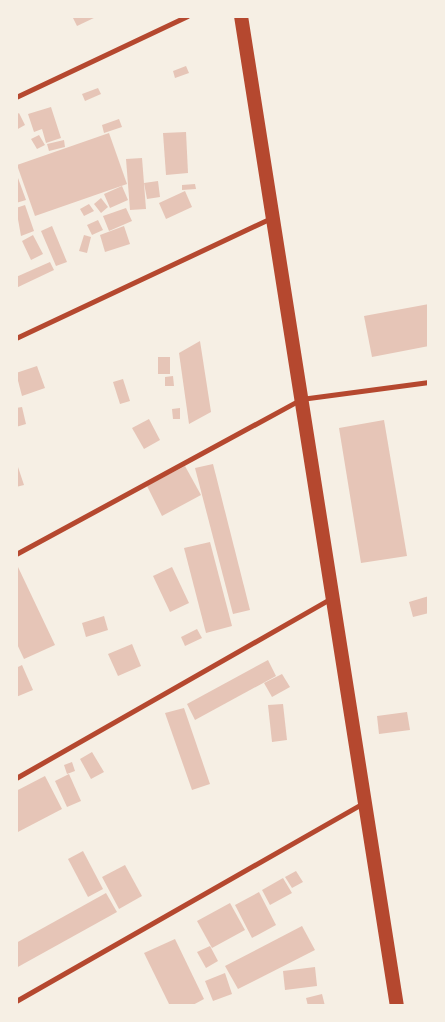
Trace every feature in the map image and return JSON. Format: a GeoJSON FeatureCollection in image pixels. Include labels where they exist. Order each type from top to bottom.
{"type":"FeatureCollection","features":[{"type":"Feature","properties":{"kind":"highway"},"geometry":{"type":"LineString","coordinates":[[241,16],[334,596],[364,803],[397,1006]]}},
{"type":"Feature","properties":{"kind":"street"},"geometry":{"type":"LineString","coordinates":[[16,96],[188,16]]}},
{"type":"Feature","properties":{"kind":"street"},"geometry":{"type":"LineString","coordinates":[[16,338],[272,217]]}},
{"type":"Feature","properties":{"kind":"street"},"geometry":{"type":"LineString","coordinates":[[16,554],[301,398],[429,382]]}},
{"type":"Feature","properties":{"kind":"street"},"geometry":{"type":"LineString","coordinates":[[16,778],[334,596]]}},
{"type":"Feature","properties":{"kind":"street"},"geometry":{"type":"LineString","coordinates":[[16,1001],[364,803]]}},
{"type":"Feature","properties":{"kind":"building"},"geometry":{"type":"Polygon","coordinates":[[[72,16],[98,16],[77,26],[72,16]]]}},
{"type":"Feature","properties":{"kind":"building"},"geometry":{"type":"Polygon","coordinates":[[[186,66],[189,73],[175,78],[173,71],[186,66]]]}},
{"type":"Feature","properties":{"kind":"building"},"geometry":{"type":"Polygon","coordinates":[[[98,88],[101,94],[85,101],[82,94],[98,88]]]}},
{"type":"Feature","properties":{"kind":"building"},"geometry":{"type":"Polygon","coordinates":[[[51,107],[61,138],[46,143],[42,129],[34,132],[28,114],[51,107]]]}},
{"type":"Feature","properties":{"kind":"building"},"geometry":{"type":"Polygon","coordinates":[[[19,113],[25,125],[16,130],[16,115],[19,113]]]}},
{"type":"Feature","properties":{"kind":"building"},"geometry":{"type":"Polygon","coordinates":[[[119,119],[122,127],[104,133],[102,125],[119,119]]]}},
{"type":"Feature","properties":{"kind":"building"},"geometry":{"type":"Polygon","coordinates":[[[186,132],[188,173],[166,175],[163,133],[186,132]]]}},
{"type":"Feature","properties":{"kind":"building"},"geometry":{"type":"Polygon","coordinates":[[[109,133],[127,184],[35,216],[17,165],[109,133]]]}},
{"type":"Feature","properties":{"kind":"building"},"geometry":{"type":"Polygon","coordinates":[[[39,135],[45,145],[37,149],[31,139],[39,135]]]}},
{"type":"Feature","properties":{"kind":"building"},"geometry":{"type":"Polygon","coordinates":[[[64,140],[65,147],[49,151],[47,144],[64,140]]]}},
{"type":"Feature","properties":{"kind":"building"},"geometry":{"type":"Polygon","coordinates":[[[142,158],[146,209],[130,210],[126,159],[142,158]]]}},
{"type":"Feature","properties":{"kind":"building"},"geometry":{"type":"Polygon","coordinates":[[[18,178],[26,200],[16,203],[16,179],[18,178]]]}},
{"type":"Feature","properties":{"kind":"building"},"geometry":{"type":"Polygon","coordinates":[[[158,181],[160,197],[147,199],[144,183],[158,181]]]}},
{"type":"Feature","properties":{"kind":"building"},"geometry":{"type":"Polygon","coordinates":[[[195,184],[196,189],[182,190],[182,185],[195,184]]]}},
{"type":"Feature","properties":{"kind":"building"},"geometry":{"type":"Polygon","coordinates":[[[122,186],[128,200],[110,208],[104,194],[122,186]]]}},
{"type":"Feature","properties":{"kind":"building"},"geometry":{"type":"Polygon","coordinates":[[[185,191],[192,207],[166,219],[159,203],[185,191]]]}},
{"type":"Feature","properties":{"kind":"building"},"geometry":{"type":"Polygon","coordinates":[[[101,198],[108,207],[101,213],[94,204],[101,198]]]}},
{"type":"Feature","properties":{"kind":"building"},"geometry":{"type":"Polygon","coordinates":[[[89,204],[94,211],[84,216],[80,209],[89,204]]]}},
{"type":"Feature","properties":{"kind":"building"},"geometry":{"type":"Polygon","coordinates":[[[25,205],[34,231],[21,236],[16,208],[25,205]]]}},
{"type":"Feature","properties":{"kind":"building"},"geometry":{"type":"Polygon","coordinates":[[[126,208],[132,221],[109,231],[103,216],[126,208]]]}},
{"type":"Feature","properties":{"kind":"building"},"geometry":{"type":"Polygon","coordinates":[[[98,220],[103,230],[92,235],[87,225],[98,220]]]}},
{"type":"Feature","properties":{"kind":"building"},"geometry":{"type":"Polygon","coordinates":[[[52,226],[67,262],[56,266],[41,231],[52,226]]]}},
{"type":"Feature","properties":{"kind":"building"},"geometry":{"type":"Polygon","coordinates":[[[124,226],[130,244],[105,252],[100,235],[124,226]]]}},
{"type":"Feature","properties":{"kind":"building"},"geometry":{"type":"Polygon","coordinates":[[[33,235],[43,254],[31,260],[22,241],[33,235]]]}},
{"type":"Feature","properties":{"kind":"building"},"geometry":{"type":"Polygon","coordinates":[[[84,235],[91,237],[87,253],[79,251],[84,235]]]}},
{"type":"Feature","properties":{"kind":"building"},"geometry":{"type":"Polygon","coordinates":[[[50,262],[54,270],[16,288],[16,277],[50,262]]]}},
{"type":"Feature","properties":{"kind":"building"},"geometry":{"type":"Polygon","coordinates":[[[429,304],[429,346],[372,357],[364,316],[429,304]]]}},
{"type":"Feature","properties":{"kind":"building"},"geometry":{"type":"Polygon","coordinates":[[[200,341],[211,412],[189,424],[179,353],[200,341]]]}},
{"type":"Feature","properties":{"kind":"building"},"geometry":{"type":"Polygon","coordinates":[[[158,357],[170,357],[170,374],[158,374],[158,357]]]}},
{"type":"Feature","properties":{"kind":"building"},"geometry":{"type":"Polygon","coordinates":[[[37,366],[45,388],[22,396],[16,373],[37,366]]]}},
{"type":"Feature","properties":{"kind":"building"},"geometry":{"type":"Polygon","coordinates":[[[173,376],[174,386],[165,386],[165,377],[173,376]]]}},
{"type":"Feature","properties":{"kind":"building"},"geometry":{"type":"Polygon","coordinates":[[[123,379],[130,401],[120,404],[113,382],[123,379]]]}},
{"type":"Feature","properties":{"kind":"building"},"geometry":{"type":"Polygon","coordinates":[[[22,407],[26,424],[16,427],[16,408],[22,407]]]}},
{"type":"Feature","properties":{"kind":"building"},"geometry":{"type":"Polygon","coordinates":[[[180,408],[180,419],[173,419],[172,409],[180,408]]]}},
{"type":"Feature","properties":{"kind":"building"},"geometry":{"type":"Polygon","coordinates":[[[149,419],[160,440],[144,449],[132,428],[149,419]]]}},
{"type":"Feature","properties":{"kind":"building"},"geometry":{"type":"Polygon","coordinates":[[[384,420],[407,556],[361,563],[339,428],[384,420]]]}},
{"type":"Feature","properties":{"kind":"building"},"geometry":{"type":"Polygon","coordinates":[[[16,461],[24,485],[16,487],[16,461]]]}},
{"type":"Feature","properties":{"kind":"building"},"geometry":{"type":"Polygon","coordinates":[[[213,464],[250,610],[233,614],[195,468],[213,464]]]}},
{"type":"Feature","properties":{"kind":"building"},"geometry":{"type":"Polygon","coordinates":[[[185,466],[201,495],[162,516],[147,486],[185,466]]]}},
{"type":"Feature","properties":{"kind":"building"},"geometry":{"type":"Polygon","coordinates":[[[210,542],[232,626],[206,633],[184,548],[210,542]]]}},
{"type":"Feature","properties":{"kind":"building"},"geometry":{"type":"Polygon","coordinates":[[[18,567],[55,645],[24,659],[16,642],[18,567]]]}},
{"type":"Feature","properties":{"kind":"building"},"geometry":{"type":"Polygon","coordinates":[[[172,567],[189,603],[170,612],[153,576],[172,567]]]}},
{"type":"Feature","properties":{"kind":"building"},"geometry":{"type":"Polygon","coordinates":[[[429,596],[429,613],[413,617],[409,602],[429,596]]]}},
{"type":"Feature","properties":{"kind":"building"},"geometry":{"type":"Polygon","coordinates":[[[104,616],[108,630],[86,637],[82,623],[104,616]]]}},
{"type":"Feature","properties":{"kind":"building"},"geometry":{"type":"Polygon","coordinates":[[[197,629],[202,638],[185,646],[181,637],[197,629]]]}},
{"type":"Feature","properties":{"kind":"building"},"geometry":{"type":"Polygon","coordinates":[[[132,644],[141,666],[118,676],[108,654],[132,644]]]}},
{"type":"Feature","properties":{"kind":"building"},"geometry":{"type":"Polygon","coordinates":[[[268,660],[276,676],[195,720],[187,704],[268,660]]]}},
{"type":"Feature","properties":{"kind":"building"},"geometry":{"type":"Polygon","coordinates":[[[22,665],[33,690],[16,697],[16,668],[22,665]]]}},
{"type":"Feature","properties":{"kind":"building"},"geometry":{"type":"Polygon","coordinates":[[[282,674],[290,687],[272,697],[264,683],[282,674]]]}},
{"type":"Feature","properties":{"kind":"building"},"geometry":{"type":"Polygon","coordinates":[[[283,704],[287,740],[272,742],[268,705],[283,704]]]}},
{"type":"Feature","properties":{"kind":"building"},"geometry":{"type":"Polygon","coordinates":[[[184,708],[210,784],[192,790],[165,713],[184,708]]]}},
{"type":"Feature","properties":{"kind":"building"},"geometry":{"type":"Polygon","coordinates":[[[407,712],[410,730],[379,734],[377,716],[407,712]]]}},
{"type":"Feature","properties":{"kind":"building"},"geometry":{"type":"Polygon","coordinates":[[[92,752],[104,772],[91,779],[80,759],[92,752]]]}},
{"type":"Feature","properties":{"kind":"building"},"geometry":{"type":"Polygon","coordinates":[[[72,762],[75,771],[67,774],[64,765],[72,762]]]}},
{"type":"Feature","properties":{"kind":"building"},"geometry":{"type":"Polygon","coordinates":[[[69,774],[81,801],[67,807],[55,781],[69,774]]]}},
{"type":"Feature","properties":{"kind":"building"},"geometry":{"type":"Polygon","coordinates":[[[45,776],[62,809],[16,833],[16,791],[45,776]]]}},
{"type":"Feature","properties":{"kind":"building"},"geometry":{"type":"Polygon","coordinates":[[[83,851],[103,889],[88,897],[68,859],[83,851]]]}},
{"type":"Feature","properties":{"kind":"building"},"geometry":{"type":"Polygon","coordinates":[[[125,865],[142,896],[119,909],[102,877],[125,865]]]}},
{"type":"Feature","properties":{"kind":"building"},"geometry":{"type":"Polygon","coordinates":[[[296,871],[303,882],[292,888],[285,877],[296,871]]]}},
{"type":"Feature","properties":{"kind":"building"},"geometry":{"type":"Polygon","coordinates":[[[283,878],[292,893],[270,905],[262,890],[283,878]]]}},
{"type":"Feature","properties":{"kind":"building"},"geometry":{"type":"Polygon","coordinates":[[[259,892],[276,925],[252,938],[235,905],[259,892]]]}},
{"type":"Feature","properties":{"kind":"building"},"geometry":{"type":"Polygon","coordinates":[[[106,893],[117,912],[16,968],[16,943],[106,893]]]}},
{"type":"Feature","properties":{"kind":"building"},"geometry":{"type":"Polygon","coordinates":[[[230,903],[245,930],[212,948],[197,921],[230,903]]]}},
{"type":"Feature","properties":{"kind":"building"},"geometry":{"type":"Polygon","coordinates":[[[302,926],[315,950],[238,989],[225,966],[302,926]]]}},
{"type":"Feature","properties":{"kind":"building"},"geometry":{"type":"Polygon","coordinates":[[[175,939],[204,999],[191,1006],[170,1006],[144,953],[175,939]]]}},
{"type":"Feature","properties":{"kind":"building"},"geometry":{"type":"Polygon","coordinates":[[[210,946],[218,961],[206,968],[197,952],[210,946]]]}},
{"type":"Feature","properties":{"kind":"building"},"geometry":{"type":"Polygon","coordinates":[[[315,967],[317,986],[285,990],[283,971],[315,967]]]}},
{"type":"Feature","properties":{"kind":"building"},"geometry":{"type":"Polygon","coordinates":[[[225,973],[232,994],[213,1001],[205,981],[225,973]]]}},
{"type":"Feature","properties":{"kind":"building"},"geometry":{"type":"Polygon","coordinates":[[[322,994],[325,1006],[308,1006],[306,998],[322,994]]]}}]}
